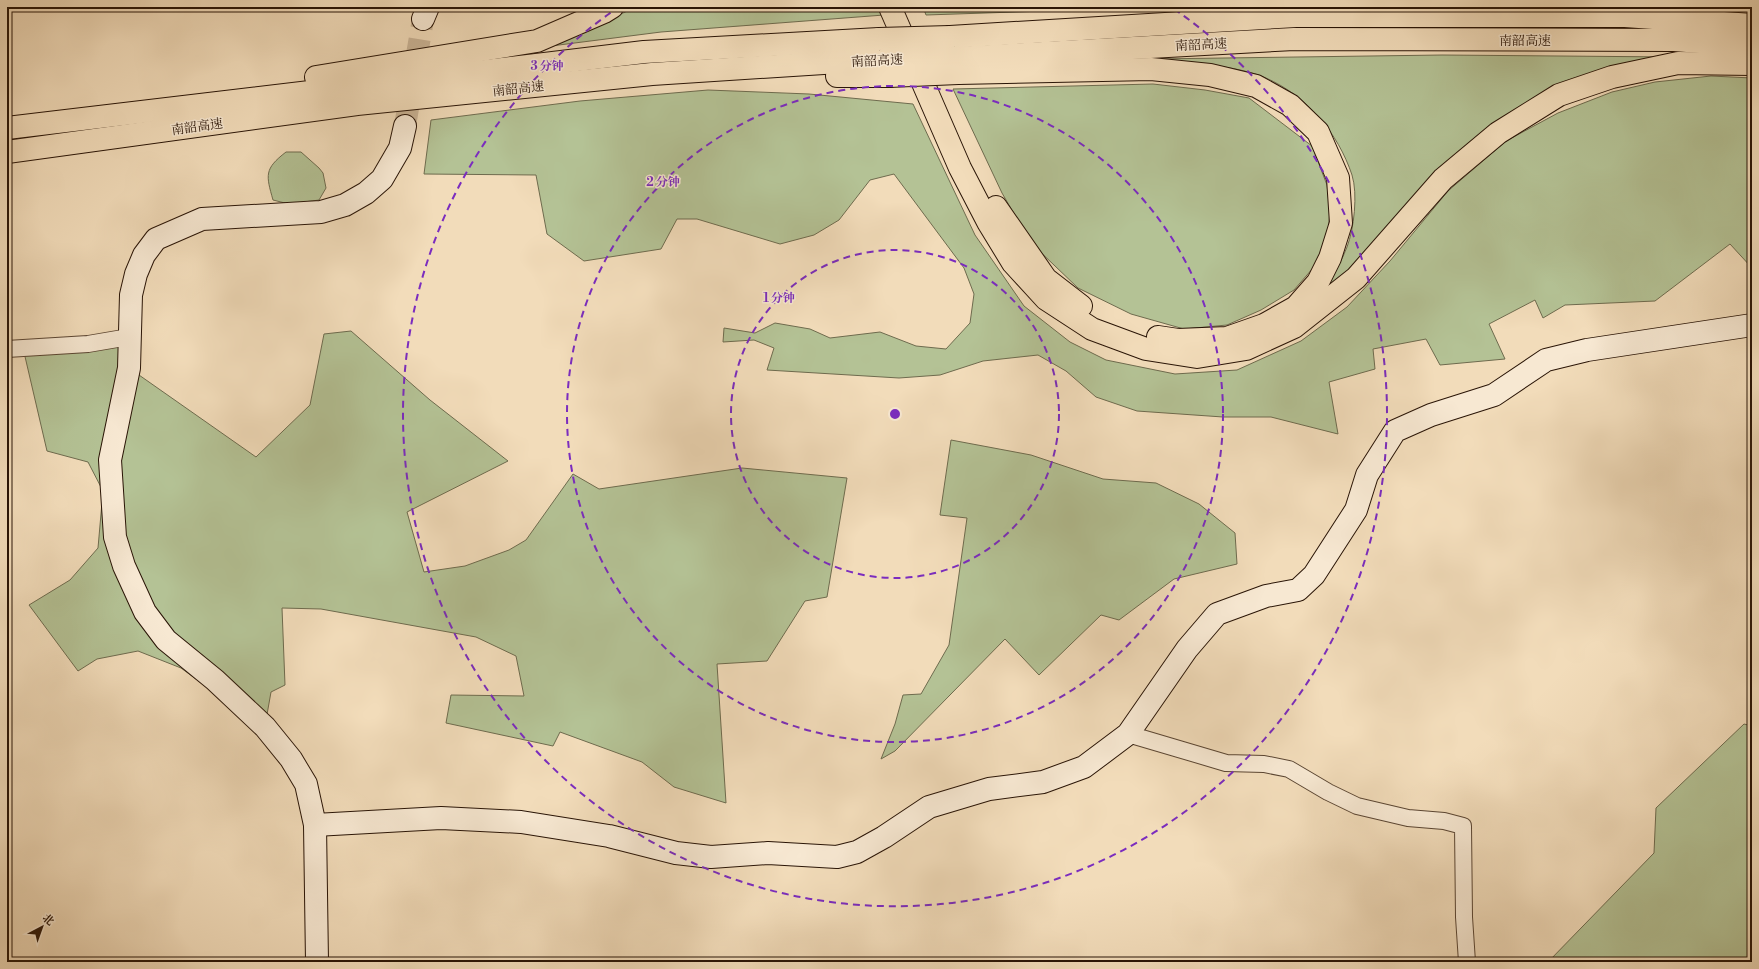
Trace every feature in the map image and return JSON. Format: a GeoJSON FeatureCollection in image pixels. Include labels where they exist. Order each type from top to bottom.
{"type":"FeatureCollection","features":[{"type":"Feature","properties":{"kind":"highway"},"geometry":{"type":"LineString","coordinates":[[7,128],[537,41],[604,12],[612,7]]}},
{"type":"Feature","properties":{"kind":"highway"},"geometry":{"type":"LineString","coordinates":[[890,7],[960,168],[988,222],[1013,263],[1046,299],[1092,329],[1146,349],[1197,357],[1246,349],[1294,327],[1356,278],[1443,179],[1498,133],[1559,95],[1612,77],[1678,63],[1752,64]]}},
{"type":"Feature","properties":{"kind":"highway"},"geometry":{"type":"LineString","coordinates":[[905,7],[952,122],[987,194],[1046,278],[1087,311],[1134,333],[1178,340],[1227,338],[1264,325],[1296,307],[1318,282],[1330,258],[1341,223],[1338,178],[1318,132],[1290,105],[1256,86],[1210,75],[1150,69],[956,66]]}},
{"type":"Feature","properties":{"kind":"highway"},"geometry":{"type":"LineString","coordinates":[[1508,7],[1625,16]]}},
{"type":"Feature","properties":{"kind":"highway","name":"南韶高速"},"geometry":{"type":"LineString","coordinates":[[7,128],[644,52],[879,38],[950,37],[1296,16],[1625,16],[1752,25]]}},
{"type":"Feature","properties":{"kind":"highway","name":"南韶高速"},"geometry":{"type":"LineString","coordinates":[[7,152],[357,104],[652,74],[956,66],[1294,39],[1674,40],[1752,46]]}},
{"type":"Feature","properties":{"kind":"street"},"geometry":{"type":"LineString","coordinates":[[317,962],[315,826],[306,784],[291,759],[265,727],[215,680],[166,640],[145,612],[124,566],[115,538],[110,460],[129,368],[131,295],[136,274],[144,255],[156,239],[202,219],[321,212],[345,205],[366,193],[382,179],[400,148],[405,126]]}},
{"type":"Feature","properties":{"kind":"street"},"geometry":{"type":"LineString","coordinates":[[315,826],[441,818],[521,822],[610,836],[676,853],[711,856],[768,853],[837,857],[863,849],[929,807],[989,789],[1043,782],[1084,767],[1128,734],[1186,649],[1217,614],[1266,596],[1298,590],[1314,576],[1356,510],[1367,474],[1395,431],[1431,415],[1494,395],[1546,360],[1587,350],[1752,325]]}},
{"type":"Feature","properties":{"kind":"street"},"geometry":{"type":"LineString","coordinates":[[7,349],[88,344],[129,337]]}},
{"type":"Feature","properties":{"kind":"street"},"geometry":{"type":"LineString","coordinates":[[1128,734],[1226,763],[1264,764],[1289,769],[1328,792],[1357,806],[1408,818],[1444,821],[1463,826],[1464,917],[1467,962]]}},
{"type":"Feature","properties":{"kind":"green space"},"geometry":{"type":"Polygon","coordinates":[[[636,7],[880,7],[884,15],[661,32],[551,46],[636,7]]]}},
{"type":"Feature","properties":{"kind":"green space"},"geometry":{"type":"Polygon","coordinates":[[[923,7],[1164,7],[926,15],[923,7]]]}},
{"type":"Feature","properties":{"kind":"green space"},"geometry":{"type":"Polygon","coordinates":[[[1442,55],[1674,57],[1558,89],[1295,317],[1318,293],[1337,267],[1343,257],[1352,231],[1355,201],[1354,183],[1346,160],[1338,145],[1319,118],[1308,106],[1295,95],[1266,78],[1226,67],[1153,59],[1442,55]]]}},
{"type":"Feature","properties":{"kind":"green space"},"geometry":{"type":"Polygon","coordinates":[[[1711,76],[1752,78],[1752,268],[1730,244],[1655,301],[1565,305],[1543,318],[1535,300],[1489,324],[1505,359],[1440,365],[1426,339],[1373,349],[1375,369],[1329,382],[1338,434],[1271,417],[1223,417],[1137,411],[1096,397],[1066,371],[1038,355],[983,361],[940,375],[899,378],[767,370],[774,348],[754,340],[723,342],[724,328],[755,333],[775,323],[810,329],[830,338],[880,332],[916,346],[946,349],[970,323],[974,294],[964,268],[894,174],[870,180],[839,220],[814,235],[780,244],[697,219],[677,219],[661,249],[584,261],[547,234],[536,175],[424,174],[431,120],[580,101],[708,90],[809,94],[913,104],[975,235],[1024,306],[1070,342],[1106,360],[1175,374],[1237,370],[1301,341],[1347,307],[1390,261],[1448,191],[1506,141],[1558,113],[1612,92],[1655,82],[1711,76]]]}},
{"type":"Feature","properties":{"kind":"green space"},"geometry":{"type":"Polygon","coordinates":[[[1153,84],[1205,90],[1249,98],[1312,146],[1327,185],[1330,211],[1327,242],[1313,268],[1294,290],[1261,310],[1227,325],[1184,329],[1131,314],[1078,288],[1031,243],[1002,193],[953,89],[1153,84]]]}},
{"type":"Feature","properties":{"kind":"green space"},"geometry":{"type":"Polygon","coordinates":[[[286,152],[301,152],[323,173],[326,188],[319,200],[289,204],[273,200],[268,178],[270,168],[286,152]]]}},
{"type":"Feature","properties":{"kind":"green space"},"geometry":{"type":"Polygon","coordinates":[[[351,331],[430,400],[508,461],[407,512],[424,572],[465,566],[509,550],[526,540],[573,474],[599,489],[742,468],[847,478],[827,597],[805,601],[767,661],[717,664],[726,803],[674,787],[642,762],[560,732],[553,746],[446,723],[451,695],[524,696],[516,656],[476,637],[321,609],[282,608],[285,685],[271,692],[263,737],[223,699],[181,668],[138,651],[97,659],[78,671],[29,605],[70,580],[98,548],[103,491],[88,462],[47,451],[23,348],[129,337],[129,368],[256,457],[310,405],[324,334],[351,331]]]}},
{"type":"Feature","properties":{"kind":"green space"},"geometry":{"type":"Polygon","coordinates":[[[951,440],[1031,455],[1103,479],[1156,483],[1199,504],[1235,533],[1237,564],[1174,579],[1119,620],[1101,615],[1039,675],[1005,639],[895,751],[881,759],[895,724],[903,695],[921,694],[949,645],[967,518],[940,515],[951,440]]]}},
{"type":"Feature","properties":{"kind":"green space"},"geometry":{"type":"Polygon","coordinates":[[[1744,724],[1752,726],[1752,962],[1548,962],[1654,853],[1656,808],[1744,724]]]}},
{"type":"Feature","properties":{"kind":"tunnel"},"geometry":{"type":"LineString","coordinates":[[405,126],[423,19]]}},
{"type":"Feature","properties":{"kind":"railway"},"geometry":{"type":"LineString","coordinates":[[111,7],[142,7]]}}]}
